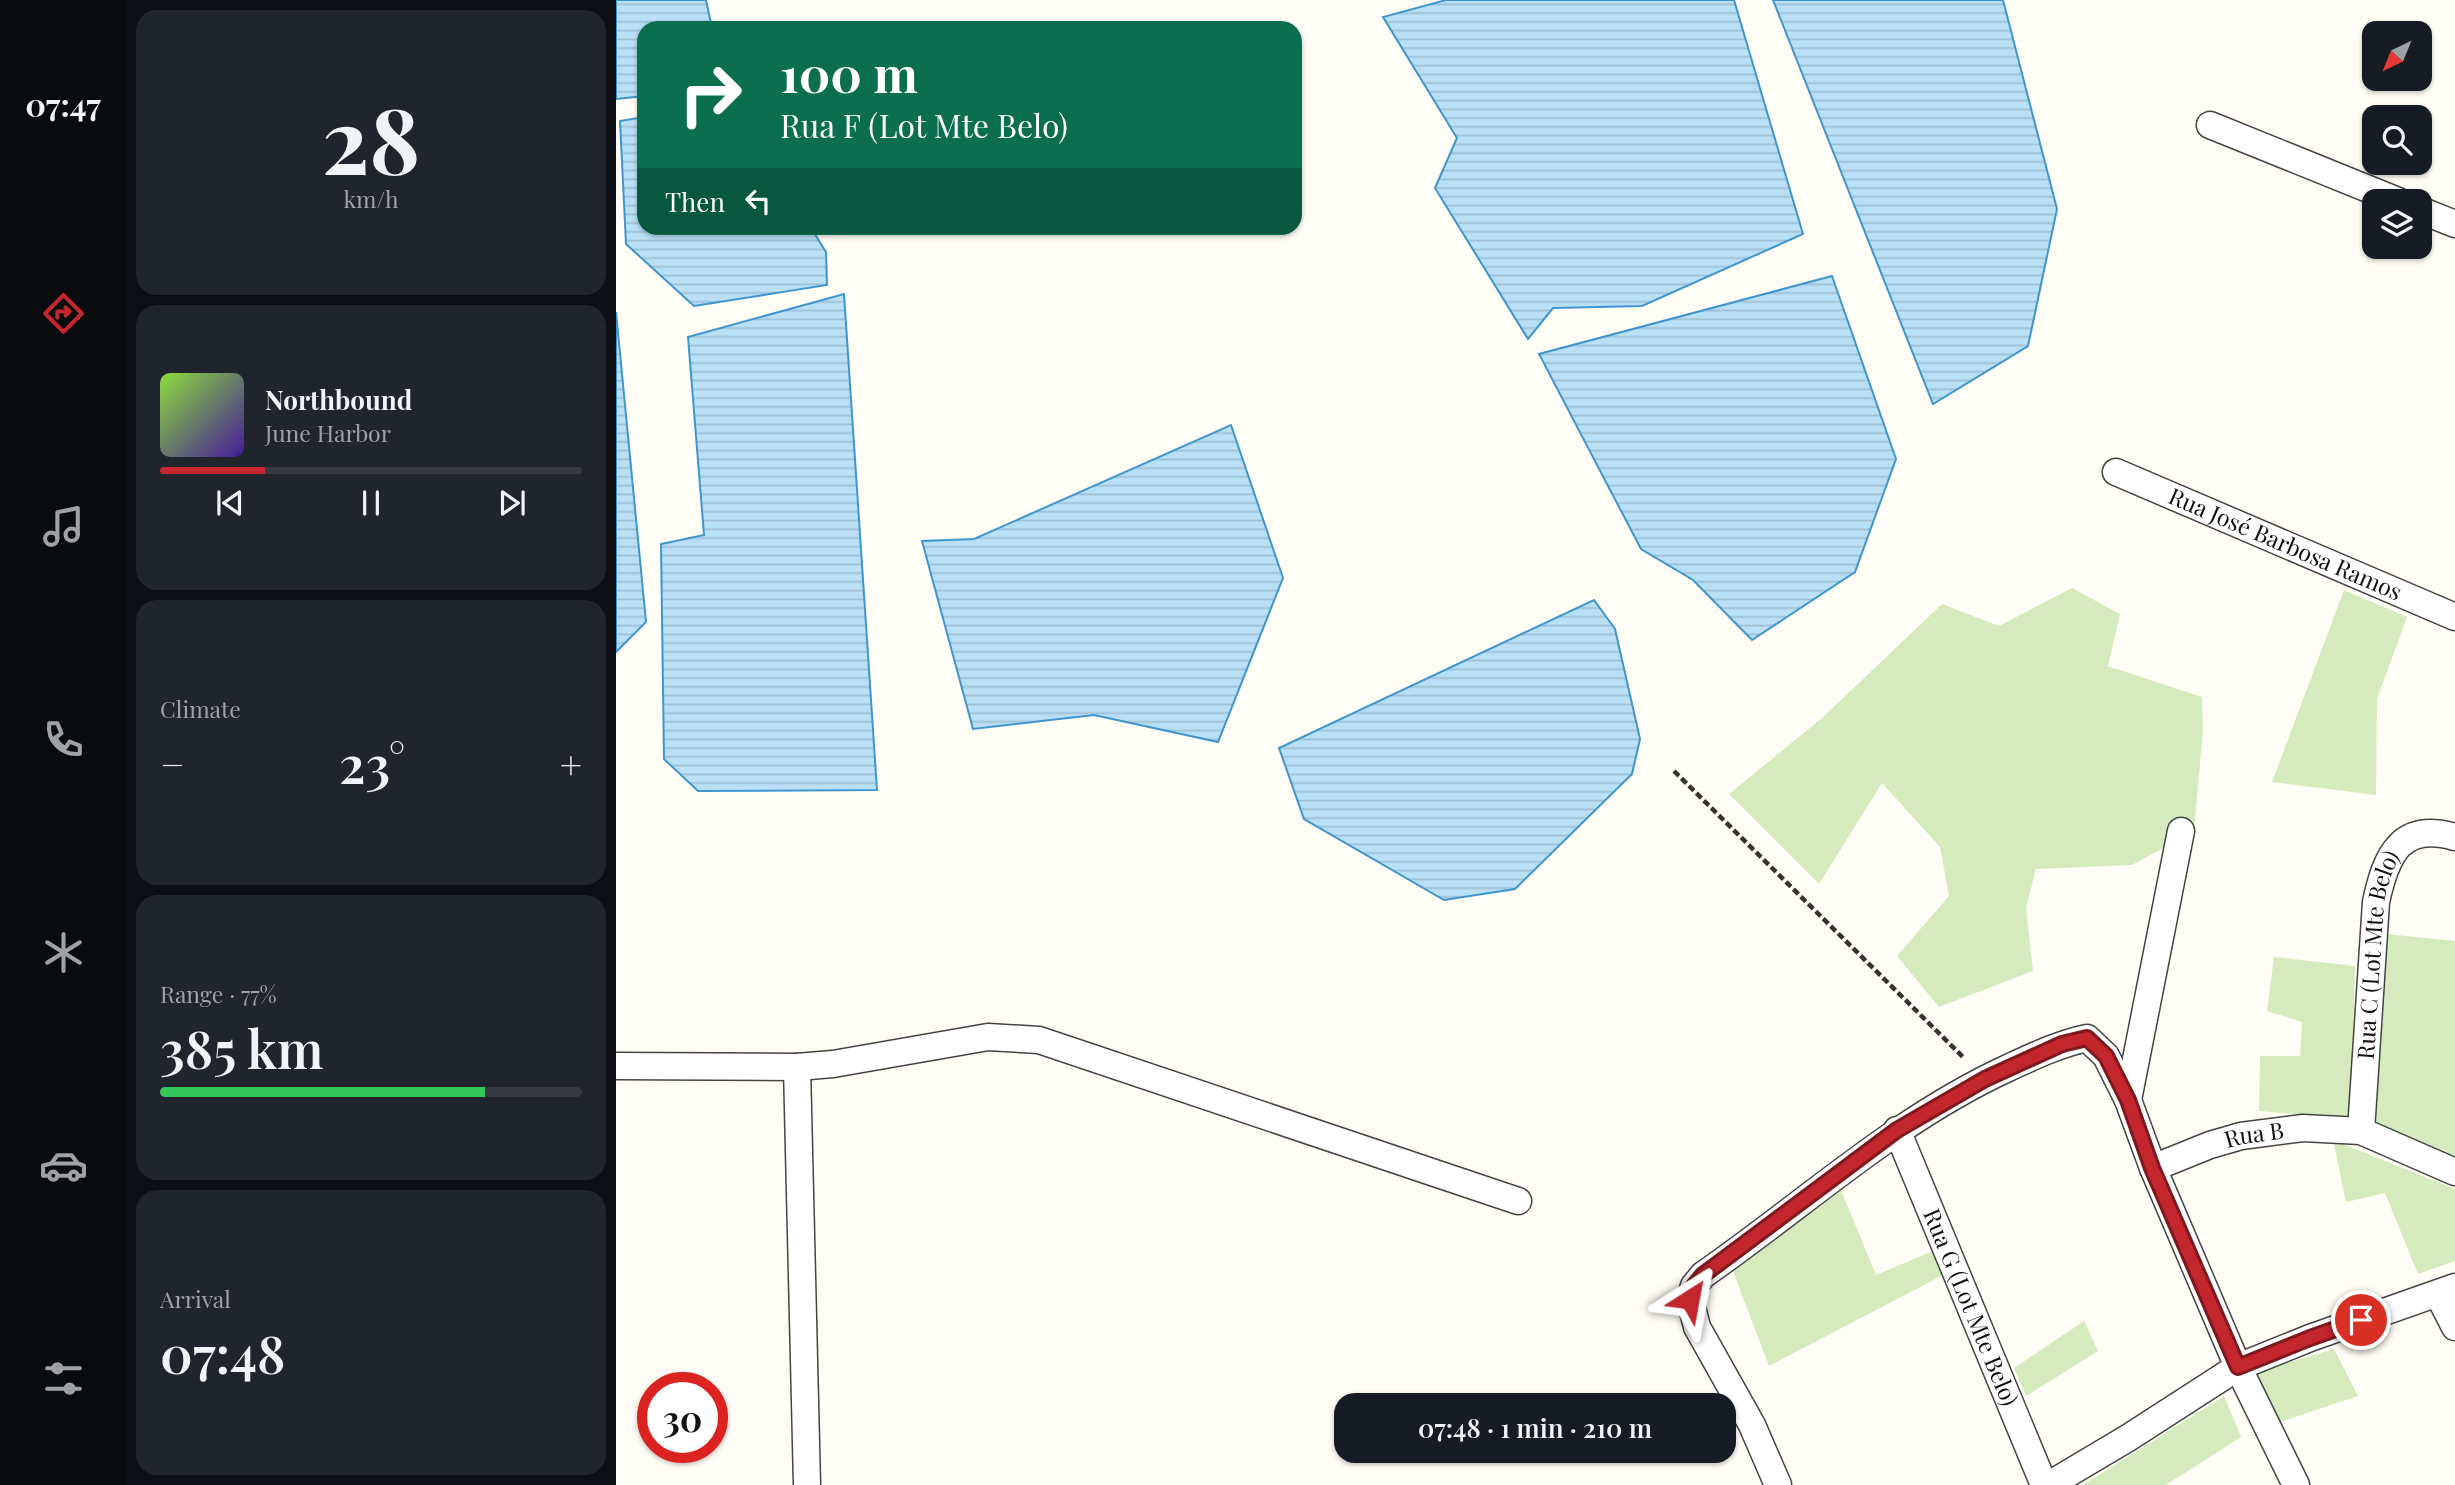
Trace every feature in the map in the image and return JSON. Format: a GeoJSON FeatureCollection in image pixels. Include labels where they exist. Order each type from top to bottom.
{"type":"FeatureCollection","features":[{"type":"Feature","properties":{"kind":"street"},"geometry":{"type":"LineString","coordinates":[[2210,125],[2368,189]]}},
{"type":"Feature","properties":{"kind":"street"},"geometry":{"type":"LineString","coordinates":[[2432,215],[2455,224]]}},
{"type":"Feature","properties":{"kind":"street","name":"Rua José Barbosa Ramos"},"geometry":{"type":"LineString","coordinates":[[2116,472],[2455,617]]}},
{"type":"Feature","properties":{"kind":"street"},"geometry":{"type":"LineString","coordinates":[[2128,1100],[2181,831]]}},
{"type":"Feature","properties":{"kind":"street","name":"Rua C (Lot Mte Belo)"},"geometry":{"type":"LineString","coordinates":[[2361,1130],[2376,902],[2382,871],[2398,846],[2409,837],[2430,832],[2455,836]]}},
{"type":"Feature","properties":{"kind":"street"},"geometry":{"type":"LineString","coordinates":[[616,1066],[797,1067],[834,1064],[988,1037],[1039,1040],[1518,1201]]}},
{"type":"Feature","properties":{"kind":"street"},"geometry":{"type":"LineString","coordinates":[[1778,1485],[1752,1425],[1698,1326],[1690,1299],[1694,1286],[1703,1275],[1897,1130],[1985,1079],[2062,1044],[2087,1038],[2106,1056],[2128,1100],[2152,1168],[2238,1367],[2296,1485]]}},
{"type":"Feature","properties":{"kind":"street"},"geometry":{"type":"LineString","coordinates":[[797,1067],[807,1485]]}},
{"type":"Feature","properties":{"kind":"street","name":"Rua B"},"geometry":{"type":"LineString","coordinates":[[2152,1168],[2241,1136],[2303,1128],[2361,1130]]}},
{"type":"Feature","properties":{"kind":"street","name":"Rua G (Lot Mte Belo)"},"geometry":{"type":"LineString","coordinates":[[1897,1130],[2044,1485]]}},
{"type":"Feature","properties":{"kind":"street"},"geometry":{"type":"LineString","coordinates":[[2361,1130],[2455,1172]]}},
{"type":"Feature","properties":{"kind":"street"},"geometry":{"type":"LineString","coordinates":[[2049,1485],[2129,1438],[2238,1367],[2310,1338],[2447,1291],[2455,1327]]}},
{"type":"Feature","properties":{"kind":"path"},"geometry":{"type":"LineString","coordinates":[[1674,771],[1985,1079]]}},
{"type":"Feature","properties":{"kind":"green space"},"geometry":{"type":"Polygon","coordinates":[[[2072,588],[2120,614],[2108,666],[2202,697],[2203,730],[2194,831],[2132,865],[2036,869],[2026,908],[2033,971],[1939,1007],[1897,956],[1949,896],[1940,847],[1882,783],[1819,884],[1729,794],[1822,718],[1942,604],[1999,626],[2072,588]]]}},
{"type":"Feature","properties":{"kind":"green space"},"geometry":{"type":"Polygon","coordinates":[[[2344,590],[2407,617],[2377,699],[2376,795],[2272,782],[2344,590]]]}},
{"type":"Feature","properties":{"kind":"green space"},"geometry":{"type":"Polygon","coordinates":[[[2386,934],[2455,941],[2455,1158],[2376,1127],[2386,934]]]}},
{"type":"Feature","properties":{"kind":"green space"},"geometry":{"type":"Polygon","coordinates":[[[2274,957],[2355,966],[2351,1119],[2259,1111],[2260,1056],[2300,1056],[2302,1022],[2267,1011],[2274,957]]]}},
{"type":"Feature","properties":{"kind":"green space"},"geometry":{"type":"Polygon","coordinates":[[[2333,1140],[2455,1189],[2455,1261],[2418,1274],[2385,1193],[2346,1202],[2333,1140]]]}},
{"type":"Feature","properties":{"kind":"green space"},"geometry":{"type":"Polygon","coordinates":[[[1838,1183],[1876,1275],[1933,1251],[1947,1273],[1769,1366],[1734,1274],[1735,1244],[1838,1183]]]}},
{"type":"Feature","properties":{"kind":"green space"},"geometry":{"type":"Polygon","coordinates":[[[2084,1321],[2098,1351],[2026,1396],[2014,1368],[2084,1321]]]}},
{"type":"Feature","properties":{"kind":"green space"},"geometry":{"type":"Polygon","coordinates":[[[2334,1349],[2358,1396],[2276,1423],[2252,1373],[2334,1349]]]}},
{"type":"Feature","properties":{"kind":"green space"},"geometry":{"type":"Polygon","coordinates":[[[2224,1396],[2241,1437],[2166,1485],[2083,1485],[2224,1396]]]}},
{"type":"Feature","properties":{"kind":"water"},"geometry":{"type":"Polygon","coordinates":[[[616,0],[706,0],[710,21],[637,21],[637,97],[616,99],[616,0]]]}},
{"type":"Feature","properties":{"kind":"water"},"geometry":{"type":"Polygon","coordinates":[[[1446,0],[1734,0],[1803,234],[1642,306],[1553,308],[1528,339],[1435,188],[1457,138],[1383,17],[1446,0]]]}},
{"type":"Feature","properties":{"kind":"water"},"geometry":{"type":"Polygon","coordinates":[[[1773,0],[2003,0],[2057,209],[2028,346],[1933,404],[1773,0]]]}},
{"type":"Feature","properties":{"kind":"water"},"geometry":{"type":"Polygon","coordinates":[[[637,118],[637,235],[815,235],[826,252],[827,285],[694,306],[626,244],[620,121],[637,118]]]}},
{"type":"Feature","properties":{"kind":"water"},"geometry":{"type":"Polygon","coordinates":[[[1832,276],[1896,459],[1855,572],[1752,640],[1693,580],[1641,549],[1539,354],[1832,276]]]}},
{"type":"Feature","properties":{"kind":"water"},"geometry":{"type":"Polygon","coordinates":[[[844,294],[877,790],[698,791],[664,759],[661,544],[704,535],[688,337],[844,294]]]}},
{"type":"Feature","properties":{"kind":"water"},"geometry":{"type":"Polygon","coordinates":[[[616,312],[646,622],[616,652],[616,312]]]}},
{"type":"Feature","properties":{"kind":"water"},"geometry":{"type":"Polygon","coordinates":[[[1231,425],[1283,578],[1218,742],[1094,715],[973,729],[922,541],[974,539],[1231,425]]]}},
{"type":"Feature","properties":{"kind":"water"},"geometry":{"type":"Polygon","coordinates":[[[1594,600],[1615,629],[1640,739],[1632,774],[1515,889],[1444,900],[1304,819],[1279,748],[1594,600]]]}},
{"type":"Feature","properties":{"kind":"route"},"geometry":{"type":"LineString","coordinates":[[1690,1299],[1694,1286],[1703,1275],[1897,1130],[1985,1079],[2050,1048],[2087,1038],[2106,1056],[2128,1100],[2152,1168],[2238,1367],[2361,1320]]}}]}
